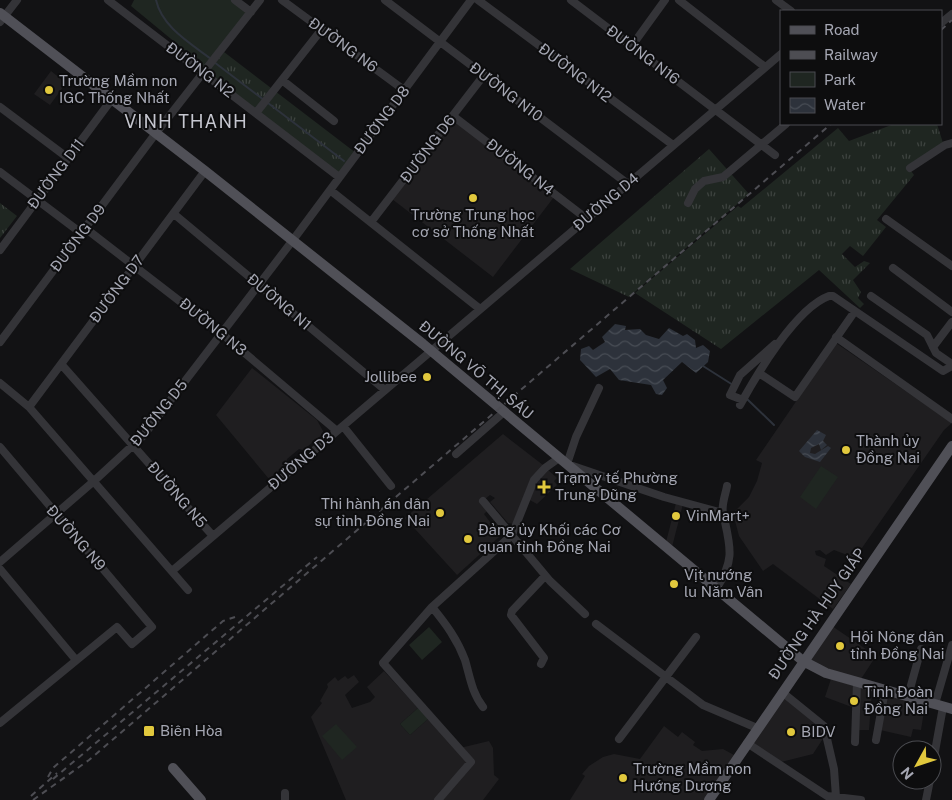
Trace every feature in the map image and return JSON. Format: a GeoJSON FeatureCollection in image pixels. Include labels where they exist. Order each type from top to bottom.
{"type":"FeatureCollection","features":[{"type":"Feature","properties":{"kind":"main road","name":"ĐƯỜNG VÕ THỊ SÁU"},"geometry":{"type":"LineString","coordinates":[[1,17],[112,99],[293,240],[431,351],[716,590],[803,660],[821,671],[943,707]]}},
{"type":"Feature","properties":{"kind":"main road","name":"ĐƯỜNG HÀ HUY GIÁP"},"geometry":{"type":"LineString","coordinates":[[709,800],[803,660],[951,447]]}},
{"type":"Feature","properties":{"kind":"main road"},"geometry":{"type":"LineString","coordinates":[[174,768],[201,800]]}},
{"type":"Feature","properties":{"kind":"street"},"geometry":{"type":"LineString","coordinates":[[1,17],[17,0]]}},
{"type":"Feature","properties":{"kind":"street","name":"ĐƯỜNG N2"},"geometry":{"type":"LineString","coordinates":[[108,0],[206,70],[256,113],[339,177]]}},
{"type":"Feature","properties":{"kind":"street"},"geometry":{"type":"LineString","coordinates":[[235,0],[251,12]]}},
{"type":"Feature","properties":{"kind":"street","name":"ĐƯỜNG D9"},"geometry":{"type":"LineString","coordinates":[[0,342],[156,133],[260,0]]}},
{"type":"Feature","properties":{"kind":"street","name":"ĐƯỜNG N6"},"geometry":{"type":"LineString","coordinates":[[282,0],[404,90]]}},
{"type":"Feature","properties":{"kind":"street","name":"ĐƯỜNG N10"},"geometry":{"type":"LineString","coordinates":[[385,0],[628,184]]}},
{"type":"Feature","properties":{"kind":"street","name":"ĐƯỜNG D8"},"geometry":{"type":"LineString","coordinates":[[293,240],[471,0]]}},
{"type":"Feature","properties":{"kind":"street","name":"ĐƯỜNG N12"},"geometry":{"type":"LineString","coordinates":[[478,0],[673,145]]}},
{"type":"Feature","properties":{"kind":"street","name":"ĐƯỜNG N16"},"geometry":{"type":"LineString","coordinates":[[571,0],[714,110]]}},
{"type":"Feature","properties":{"kind":"street"},"geometry":{"type":"LineString","coordinates":[[632,46],[665,0]]}},
{"type":"Feature","properties":{"kind":"street"},"geometry":{"type":"LineString","coordinates":[[679,0],[764,67]]}},
{"type":"Feature","properties":{"kind":"street"},"geometry":{"type":"LineString","coordinates":[[776,0],[790,10]]}},
{"type":"Feature","properties":{"kind":"street"},"geometry":{"type":"LineString","coordinates":[[942,22],[952,14]]}},
{"type":"Feature","properties":{"kind":"street"},"geometry":{"type":"LineString","coordinates":[[256,113],[322,29]]}},
{"type":"Feature","properties":{"kind":"street","name":"ĐƯỜNG D4"},"geometry":{"type":"LineString","coordinates":[[431,351],[780,55]]}},
{"type":"Feature","properties":{"kind":"street","name":"ĐƯỜNG D6"},"geometry":{"type":"LineString","coordinates":[[372,222],[484,75]]}},
{"type":"Feature","properties":{"kind":"street"},"geometry":{"type":"LineString","coordinates":[[282,80],[334,121]]}},
{"type":"Feature","properties":{"kind":"street","name":"ĐƯỜNG D11"},"geometry":{"type":"LineString","coordinates":[[0,250],[112,99]]}},
{"type":"Feature","properties":{"kind":"street"},"geometry":{"type":"LineString","coordinates":[[0,107],[68,158]]}},
{"type":"Feature","properties":{"kind":"street"},"geometry":{"type":"LineString","coordinates":[[714,110],[775,155]]}},
{"type":"Feature","properties":{"kind":"street","name":"ĐƯỜNG N4"},"geometry":{"type":"LineString","coordinates":[[453,116],[586,219]]}},
{"type":"Feature","properties":{"kind":"street"},"geometry":{"type":"LineString","coordinates":[[688,203],[695,189],[704,181],[723,177],[785,125]]}},
{"type":"Feature","properties":{"kind":"street"},"geometry":{"type":"LineString","coordinates":[[910,168],[945,145],[952,143]]}},
{"type":"Feature","properties":{"kind":"street","name":"ĐƯỜNG D7"},"geometry":{"type":"LineString","coordinates":[[29,407],[206,171]]}},
{"type":"Feature","properties":{"kind":"street","name":"ĐƯỜNG N3"},"geometry":{"type":"LineString","coordinates":[[0,172],[37,200],[135,265],[340,428],[391,486]]}},
{"type":"Feature","properties":{"kind":"street"},"geometry":{"type":"LineString","coordinates":[[330,190],[480,309]]}},
{"type":"Feature","properties":{"kind":"street","name":"ĐƯỜNG N1"},"geometry":{"type":"LineString","coordinates":[[174,214],[385,390]]}},
{"type":"Feature","properties":{"kind":"street"},"geometry":{"type":"LineString","coordinates":[[886,219],[952,266]]}},
{"type":"Feature","properties":{"kind":"street","name":"ĐƯỜNG D5"},"geometry":{"type":"LineString","coordinates":[[0,562],[134,446],[293,240]]}},
{"type":"Feature","properties":{"kind":"street"},"geometry":{"type":"LineString","coordinates":[[893,268],[952,312]]}},
{"type":"Feature","properties":{"kind":"street"},"geometry":{"type":"LineString","coordinates":[[784,336],[740,375],[730,395],[741,403],[784,336],[801,316],[825,297],[833,296],[943,371],[952,365],[935,350],[926,335],[871,296]]}},
{"type":"Feature","properties":{"kind":"street"},"geometry":{"type":"LineString","coordinates":[[760,373],[795,397],[855,311]]}},
{"type":"Feature","properties":{"kind":"street"},"geometry":{"type":"LineString","coordinates":[[930,362],[952,322]]}},
{"type":"Feature","properties":{"kind":"street"},"geometry":{"type":"LineString","coordinates":[[836,337],[952,418]]}},
{"type":"Feature","properties":{"kind":"street","name":"ĐƯỜNG D3"},"geometry":{"type":"LineString","coordinates":[[172,571],[431,351]]}},
{"type":"Feature","properties":{"kind":"street","name":"ĐƯỜNG N5"},"geometry":{"type":"LineString","coordinates":[[61,364],[213,536]]}},
{"type":"Feature","properties":{"kind":"street"},"geometry":{"type":"LineString","coordinates":[[0,383],[29,407],[188,590]]}},
{"type":"Feature","properties":{"kind":"street"},"geometry":{"type":"LineString","coordinates":[[438,800],[470,762],[383,664],[432,607],[512,535],[534,480],[545,468],[563,461],[599,388]]}},
{"type":"Feature","properties":{"kind":"street"},"geometry":{"type":"LineString","coordinates":[[456,454],[504,412]]}},
{"type":"Feature","properties":{"kind":"street","name":"ĐƯỜNG N9"},"geometry":{"type":"LineString","coordinates":[[0,447],[152,627],[132,644],[117,627],[76,660]]}},
{"type":"Feature","properties":{"kind":"street"},"geometry":{"type":"LineString","coordinates":[[563,461],[664,497],[723,513]]}},
{"type":"Feature","properties":{"kind":"street"},"geometry":{"type":"LineString","coordinates":[[716,590],[729,564],[728,533],[723,513],[727,486]]}},
{"type":"Feature","properties":{"kind":"street"},"geometry":{"type":"LineString","coordinates":[[483,501],[545,576],[585,614]]}},
{"type":"Feature","properties":{"kind":"street"},"geometry":{"type":"LineString","coordinates":[[0,569],[76,660],[3,721],[0,710]]}},
{"type":"Feature","properties":{"kind":"street"},"geometry":{"type":"LineString","coordinates":[[541,664],[544,658],[511,615],[512,610],[545,576]]}},
{"type":"Feature","properties":{"kind":"street"},"geometry":{"type":"LineString","coordinates":[[432,607],[454,635],[465,660],[475,697],[483,707]]}},
{"type":"Feature","properties":{"kind":"street"},"geometry":{"type":"LineString","coordinates":[[596,624],[664,678],[703,705],[757,728]]}},
{"type":"Feature","properties":{"kind":"street"},"geometry":{"type":"LineString","coordinates":[[619,739],[696,636]]}},
{"type":"Feature","properties":{"kind":"street"},"geometry":{"type":"LineString","coordinates":[[937,740],[952,645]]}},
{"type":"Feature","properties":{"kind":"street"},"geometry":{"type":"LineString","coordinates":[[908,696],[921,649]]}},
{"type":"Feature","properties":{"kind":"street"},"geometry":{"type":"LineString","coordinates":[[855,742],[857,682]]}},
{"type":"Feature","properties":{"kind":"street"},"geometry":{"type":"LineString","coordinates":[[876,740],[885,690]]}},
{"type":"Feature","properties":{"kind":"street"},"geometry":{"type":"LineString","coordinates":[[782,692],[824,726],[834,769],[836,797]]}},
{"type":"Feature","properties":{"kind":"street"},"geometry":{"type":"LineString","coordinates":[[747,743],[826,798],[836,797],[861,800]]}},
{"type":"Feature","properties":{"kind":"shaded area","name":"Trường Mầm non IGC Thống Nhất"},"geometry":{"type":"Polygon","coordinates":[[[51,71],[66,83],[50,105],[34,94],[51,71]]]}},
{"type":"Feature","properties":{"kind":"shaded area","name":"Trường Trung học cơ sở Thống Nhất"},"geometry":{"type":"Polygon","coordinates":[[[454,119],[554,197],[493,277],[392,199],[454,119]]]}},
{"type":"Feature","properties":{"kind":"shaded area","name":"Thành ủy Đồng Nai"},"geometry":{"type":"Polygon","coordinates":[[[836,343],[952,423],[944,430],[855,558],[834,550],[826,555],[820,550],[815,551],[816,555],[826,559],[824,566],[851,584],[833,609],[773,564],[763,571],[739,536],[733,513],[749,497],[757,481],[762,463],[756,460],[836,343]]]}},
{"type":"Feature","properties":{"kind":"shaded area"},"geometry":{"type":"Polygon","coordinates":[[[252,368],[317,420],[323,431],[323,434],[303,450],[299,449],[287,459],[286,465],[269,479],[216,415],[252,368]]]}},
{"type":"Feature","properties":{"kind":"shaded area"},"geometry":{"type":"Polygon","coordinates":[[[503,434],[543,465],[527,488],[514,524],[508,523],[490,502],[495,498],[490,495],[480,503],[487,511],[484,514],[493,526],[496,524],[501,529],[499,537],[457,575],[405,518],[503,434]]]}},
{"type":"Feature","properties":{"kind":"shaded area","name":"Trạm y tế Phường Trung Dũng"},"geometry":{"type":"Polygon","coordinates":[[[548,470],[557,478],[554,481],[557,485],[537,504],[528,499],[531,490],[548,470]]]}},
{"type":"Feature","properties":{"kind":"shaded area","name":"VinMart+"},"geometry":{"type":"Polygon","coordinates":[[[676,503],[683,504],[672,547],[666,542],[676,503]]]}},
{"type":"Feature","properties":{"kind":"shaded area","name":"Hội Nông dân tỉnh Đồng Nai"},"geometry":{"type":"Polygon","coordinates":[[[832,626],[876,656],[861,679],[826,669],[809,659],[832,626]]]}},
{"type":"Feature","properties":{"kind":"shaded area"},"geometry":{"type":"Polygon","coordinates":[[[384,671],[418,708],[400,724],[410,735],[428,719],[468,762],[435,800],[346,800],[311,717],[322,703],[320,701],[328,687],[327,684],[335,677],[338,681],[345,676],[348,679],[354,675],[359,682],[345,695],[352,708],[370,702],[375,697],[367,687],[384,671]]]}},
{"type":"Feature","properties":{"kind":"shaded area","name":"Tỉnh Đoàn Đồng Nai"},"geometry":{"type":"Polygon","coordinates":[[[831,679],[872,691],[869,730],[857,730],[857,709],[825,697],[831,679]]]}},
{"type":"Feature","properties":{"kind":"shaded area"},"geometry":{"type":"Polygon","coordinates":[[[886,694],[925,705],[921,730],[913,729],[911,737],[880,730],[886,694]]]}},
{"type":"Feature","properties":{"kind":"shaded area","name":"BIDV"},"geometry":{"type":"Polygon","coordinates":[[[783,696],[820,726],[824,737],[813,754],[781,762],[752,743],[783,696]]]}},
{"type":"Feature","properties":{"kind":"shaded area"},"geometry":{"type":"Polygon","coordinates":[[[664,726],[678,737],[682,732],[695,742],[693,745],[702,751],[723,749],[734,755],[704,800],[570,800],[585,776],[582,774],[589,766],[603,757],[614,754],[640,759],[664,726]]]}},
{"type":"Feature","properties":{"kind":"shaded area"},"geometry":{"type":"Polygon","coordinates":[[[489,741],[493,748],[494,775],[499,779],[483,800],[440,800],[472,763],[460,748],[489,741]]]}},
{"type":"Feature","properties":{"kind":"green space"},"geometry":{"type":"Polygon","coordinates":[[[134,0],[231,0],[248,12],[205,67],[131,6],[134,0]]]}},
{"type":"Feature","properties":{"kind":"green space"},"geometry":{"type":"Polygon","coordinates":[[[224,52],[356,153],[340,174],[205,76],[224,52]]]}},
{"type":"Feature","properties":{"kind":"green space"},"geometry":{"type":"Polygon","coordinates":[[[891,125],[937,125],[943,143],[911,171],[914,175],[877,220],[886,227],[863,256],[850,246],[842,254],[855,267],[864,261],[870,263],[853,280],[861,292],[858,298],[864,304],[860,308],[819,270],[721,349],[635,293],[738,206],[741,208],[838,128],[849,141],[891,125]]]}},
{"type":"Feature","properties":{"kind":"green space"},"geometry":{"type":"Polygon","coordinates":[[[709,149],[749,194],[629,297],[570,269],[709,149]]]}},
{"type":"Feature","properties":{"kind":"green space"},"geometry":{"type":"Polygon","coordinates":[[[0,203],[17,216],[0,238],[0,203]]]}},
{"type":"Feature","properties":{"kind":"green space"},"geometry":{"type":"Polygon","coordinates":[[[821,466],[838,477],[816,509],[800,497],[821,466]]]}},
{"type":"Feature","properties":{"kind":"green space"},"geometry":{"type":"Polygon","coordinates":[[[429,627],[442,642],[422,660],[409,645],[429,627]]]}},
{"type":"Feature","properties":{"kind":"green space"},"geometry":{"type":"Polygon","coordinates":[[[418,708],[428,719],[410,735],[400,724],[418,708]]]}},
{"type":"Feature","properties":{"kind":"green space"},"geometry":{"type":"Polygon","coordinates":[[[336,724],[357,747],[342,760],[322,736],[336,724]]]}},
{"type":"Feature","properties":{"kind":"water"},"geometry":{"type":"Polygon","coordinates":[[[615,324],[626,326],[625,330],[640,329],[646,335],[659,339],[669,328],[683,336],[687,334],[695,340],[696,348],[703,345],[710,351],[708,362],[696,373],[682,362],[663,380],[667,388],[662,395],[656,394],[651,385],[619,380],[610,369],[596,377],[580,360],[581,349],[589,346],[593,350],[605,342],[602,337],[615,324]]]}},
{"type":"Feature","properties":{"kind":"water"},"geometry":{"type":"Polygon","coordinates":[[[817,430],[826,435],[823,441],[827,445],[821,450],[819,444],[811,448],[810,453],[815,454],[828,446],[831,448],[820,462],[805,457],[799,451],[817,430]]]}},
{"type":"Feature","properties":{"kind":"waterway"},"geometry":{"type":"LineString","coordinates":[[156,0],[164,18],[178,34],[211,59]]}},
{"type":"Feature","properties":{"kind":"waterway"},"geometry":{"type":"LineString","coordinates":[[214,62],[264,100]]}},
{"type":"Feature","properties":{"kind":"waterway"},"geometry":{"type":"LineString","coordinates":[[268,103],[344,161]]}},
{"type":"Feature","properties":{"kind":"waterway"},"geometry":{"type":"LineString","coordinates":[[703,366],[733,385]]}},
{"type":"Feature","properties":{"kind":"waterway"},"geometry":{"type":"LineString","coordinates":[[747,399],[774,425]]}},
{"type":"Feature","properties":{"kind":"railway"},"geometry":{"type":"LineString","coordinates":[[942,29],[952,20]]}},
{"type":"Feature","properties":{"kind":"railway"},"geometry":{"type":"LineString","coordinates":[[33,800],[89,760],[830,125]]}},
{"type":"Feature","properties":{"kind":"railway"},"geometry":{"type":"LineString","coordinates":[[53,779],[317,557]]}},
{"type":"Feature","properties":{"kind":"railway"},"geometry":{"type":"LineString","coordinates":[[48,777],[53,768],[223,621],[235,617]]}},
{"type":"Feature","properties":{"kind":"railway"},"geometry":{"type":"LineString","coordinates":[[31,796],[57,773]]}},
{"type":"Feature","properties":{"kind":"place","name":"Trường Mầm non IGC Thống Nhất"},"geometry":{"type":"Point","coordinates":[49,90]}},
{"type":"Feature","properties":{"kind":"place","name":"Trường Trung học cơ sở Thống Nhất"},"geometry":{"type":"Point","coordinates":[473,198]}},
{"type":"Feature","properties":{"kind":"place","name":"Jollibee"},"geometry":{"type":"Point","coordinates":[427,377]}},
{"type":"Feature","properties":{"kind":"place","name":"Thành ủy Đồng Nai"},"geometry":{"type":"Point","coordinates":[846,450]}},
{"type":"Feature","properties":{"kind":"place","name":"Trạm y tế Phường Trung Dũng"},"geometry":{"type":"Point","coordinates":[544,487]}},
{"type":"Feature","properties":{"kind":"place","name":"Thi hành án dân sự tỉnh Đồng Nai"},"geometry":{"type":"Point","coordinates":[440,513]}},
{"type":"Feature","properties":{"kind":"place","name":"VinMart+"},"geometry":{"type":"Point","coordinates":[676,516]}},
{"type":"Feature","properties":{"kind":"place","name":"Đảng ủy Khối các Cơ quan tỉnh Đồng Nai"},"geometry":{"type":"Point","coordinates":[468,539]}},
{"type":"Feature","properties":{"kind":"place","name":"Vịt nướng lu Năm Vân"},"geometry":{"type":"Point","coordinates":[674,584]}},
{"type":"Feature","properties":{"kind":"place","name":"Hội Nông dân tỉnh Đồng Nai"},"geometry":{"type":"Point","coordinates":[840,646]}},
{"type":"Feature","properties":{"kind":"place","name":"Tỉnh Đoàn Đồng Nai"},"geometry":{"type":"Point","coordinates":[854,701]}},
{"type":"Feature","properties":{"kind":"place","name":"Biên Hòa"},"geometry":{"type":"Point","coordinates":[149,731]}},
{"type":"Feature","properties":{"kind":"place","name":"BIDV"},"geometry":{"type":"Point","coordinates":[791,732]}},
{"type":"Feature","properties":{"kind":"place","name":"Trường Mầm non Hướng Dương"},"geometry":{"type":"Point","coordinates":[623,778]}},
{"type":"Feature","properties":{"kind":"district","name":"VINH THẠNH"},"geometry":{"type":"Point","coordinates":[186,122]}}]}
